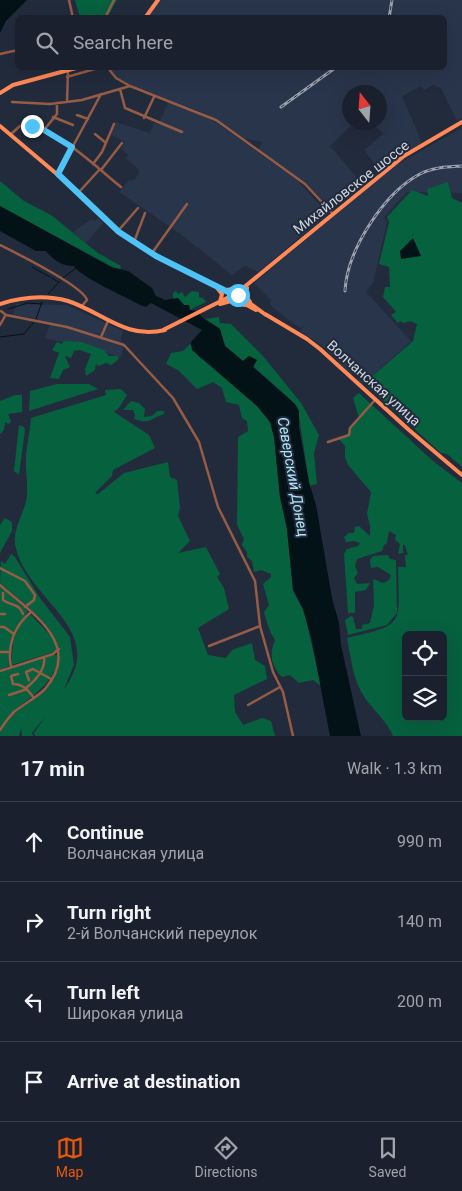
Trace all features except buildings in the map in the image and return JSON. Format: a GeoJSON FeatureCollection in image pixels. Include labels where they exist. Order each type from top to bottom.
{"type":"FeatureCollection","features":[{"type":"Feature","properties":{"kind":"main road"},"geometry":{"type":"LineString","coordinates":[[146,15],[157,0]]}},
{"type":"Feature","properties":{"kind":"main road"},"geometry":{"type":"LineString","coordinates":[[0,92],[12,84],[65,70]]}},
{"type":"Feature","properties":{"kind":"main road"},"geometry":{"type":"LineString","coordinates":[[0,92],[6,88],[66,70]]}},
{"type":"Feature","properties":{"kind":"main road","name":"Михайловское шоссе"},"geometry":{"type":"LineString","coordinates":[[108,321],[135,332],[163,330],[234,296],[404,156],[462,122]]}},
{"type":"Feature","properties":{"kind":"main road","name":"Волчанская улица"},"geometry":{"type":"LineString","coordinates":[[0,126],[79,192],[118,231],[152,253],[234,296],[307,339],[462,475]]}},
{"type":"Feature","properties":{"kind":"main road","name":"Волчанская улица"},"geometry":{"type":"LineString","coordinates":[[212,284],[218,289],[234,296]]}},
{"type":"Feature","properties":{"kind":"main road"},"geometry":{"type":"LineString","coordinates":[[223,290],[232,291],[245,288],[245,295],[250,305]]}},
{"type":"Feature","properties":{"kind":"main road"},"geometry":{"type":"LineString","coordinates":[[218,289],[222,294],[220,303],[235,302],[250,305]]}},
{"type":"Feature","properties":{"kind":"main road"},"geometry":{"type":"LineString","coordinates":[[0,304],[23,298],[66,301],[108,321]]}},
{"type":"Feature","properties":{"kind":"street"},"geometry":{"type":"LineString","coordinates":[[69,0],[72,15]]}},
{"type":"Feature","properties":{"kind":"street"},"geometry":{"type":"LineString","coordinates":[[107,15],[114,0]]}},
{"type":"Feature","properties":{"kind":"street"},"geometry":{"type":"LineString","coordinates":[[0,54],[15,51]]}},
{"type":"Feature","properties":{"kind":"street"},"geometry":{"type":"LineString","coordinates":[[67,102],[69,70]]}},
{"type":"Feature","properties":{"kind":"street"},"geometry":{"type":"LineString","coordinates":[[67,77],[91,70]]}},
{"type":"Feature","properties":{"kind":"street"},"geometry":{"type":"LineString","coordinates":[[110,70],[116,78],[130,86],[216,120],[298,179],[332,214]]}},
{"type":"Feature","properties":{"kind":"street"},"geometry":{"type":"LineString","coordinates":[[12,102],[67,102],[130,86]]}},
{"type":"Feature","properties":{"kind":"street"},"geometry":{"type":"LineString","coordinates":[[120,89],[125,108],[144,118],[182,132]]}},
{"type":"Feature","properties":{"kind":"street"},"geometry":{"type":"LineString","coordinates":[[58,174],[101,94]]}},
{"type":"Feature","properties":{"kind":"street"},"geometry":{"type":"LineString","coordinates":[[144,118],[154,96]]}},
{"type":"Feature","properties":{"kind":"street"},"geometry":{"type":"LineString","coordinates":[[44,130],[57,114],[57,103]]}},
{"type":"Feature","properties":{"kind":"street"},"geometry":{"type":"LineString","coordinates":[[77,115],[88,119]]}},
{"type":"Feature","properties":{"kind":"street"},"geometry":{"type":"LineString","coordinates":[[53,118],[73,125]]}},
{"type":"Feature","properties":{"kind":"street"},"geometry":{"type":"LineString","coordinates":[[93,164],[106,143],[114,124]]}},
{"type":"Feature","properties":{"kind":"street"},"geometry":{"type":"LineString","coordinates":[[10,134],[20,126],[44,130],[72,147],[121,187]]}},
{"type":"Feature","properties":{"kind":"street"},"geometry":{"type":"LineString","coordinates":[[95,134],[106,143]]}},
{"type":"Feature","properties":{"kind":"street"},"geometry":{"type":"LineString","coordinates":[[79,192],[122,143]]}},
{"type":"Feature","properties":{"kind":"street"},"geometry":{"type":"LineString","coordinates":[[152,253],[187,204]]}},
{"type":"Feature","properties":{"kind":"street"},"geometry":{"type":"LineString","coordinates":[[118,231],[138,208]]}},
{"type":"Feature","properties":{"kind":"street"},"geometry":{"type":"LineString","coordinates":[[134,242],[146,213]]}},
{"type":"Feature","properties":{"kind":"street"},"geometry":{"type":"LineString","coordinates":[[0,245],[60,278],[85,295],[87,300],[81,307]]}},
{"type":"Feature","properties":{"kind":"street"},"geometry":{"type":"LineString","coordinates":[[1,311],[6,315],[67,327],[124,346],[174,398],[199,442],[218,507],[255,581],[260,626],[272,672],[280,687],[293,736]]}},
{"type":"Feature","properties":{"kind":"street"},"geometry":{"type":"LineString","coordinates":[[0,325],[6,315]]}},
{"type":"Feature","properties":{"kind":"street"},"geometry":{"type":"LineString","coordinates":[[101,337],[108,321]]}},
{"type":"Feature","properties":{"kind":"street"},"geometry":{"type":"LineString","coordinates":[[328,442],[349,435],[350,428],[375,400]]}},
{"type":"Feature","properties":{"kind":"street"},"geometry":{"type":"LineString","coordinates":[[0,568],[25,581],[35,595],[34,600],[26,607]]}},
{"type":"Feature","properties":{"kind":"street"},"geometry":{"type":"LineString","coordinates":[[0,585],[26,607],[50,632],[58,648],[51,679],[44,689],[12,714],[0,730]]}},
{"type":"Feature","properties":{"kind":"street"},"geometry":{"type":"LineString","coordinates":[[3,593],[3,600],[12,602],[21,608],[23,614]]}},
{"type":"Feature","properties":{"kind":"street"},"geometry":{"type":"LineString","coordinates":[[12,602],[16,598]]}},
{"type":"Feature","properties":{"kind":"street"},"geometry":{"type":"LineString","coordinates":[[11,668],[10,652],[14,634],[31,612]]}},
{"type":"Feature","properties":{"kind":"street"},"geometry":{"type":"LineString","coordinates":[[0,614],[5,614]]}},
{"type":"Feature","properties":{"kind":"street"},"geometry":{"type":"LineString","coordinates":[[209,646],[260,626]]}},
{"type":"Feature","properties":{"kind":"street"},"geometry":{"type":"LineString","coordinates":[[0,627],[4,627],[14,634]]}},
{"type":"Feature","properties":{"kind":"street"},"geometry":{"type":"LineString","coordinates":[[0,652],[10,652]]}},
{"type":"Feature","properties":{"kind":"street"},"geometry":{"type":"LineString","coordinates":[[0,671],[57,654]]}},
{"type":"Feature","properties":{"kind":"street"},"geometry":{"type":"LineString","coordinates":[[8,695],[27,689],[40,673],[44,657]]}},
{"type":"Feature","properties":{"kind":"street"},"geometry":{"type":"LineString","coordinates":[[29,680],[27,671],[33,669],[51,679]]}},
{"type":"Feature","properties":{"kind":"street"},"geometry":{"type":"LineString","coordinates":[[18,674],[11,676],[13,684],[27,689],[34,698]]}},
{"type":"Feature","properties":{"kind":"street"},"geometry":{"type":"LineString","coordinates":[[248,705],[280,687]]}},
{"type":"Feature","properties":{"kind":"shaded area"},"geometry":{"type":"Polygon","coordinates":[[[161,0],[462,0],[462,118],[457,121],[441,88],[433,85],[424,90],[421,86],[402,96],[422,143],[380,171],[364,150],[383,134],[379,130],[387,130],[387,85],[342,85],[342,130],[347,130],[330,146],[363,185],[332,210],[307,184],[258,150],[263,142],[245,139],[204,113],[131,85],[117,77],[111,70],[447,70],[447,15],[150,15],[161,0]]]}},
{"type":"Feature","properties":{"kind":"shaded area"},"geometry":{"type":"Polygon","coordinates":[[[168,102],[200,114],[218,124],[297,180],[328,214],[258,272],[245,266],[232,275],[179,233],[119,192],[128,181],[134,180],[139,170],[126,158],[128,155],[121,148],[125,142],[111,135],[116,122],[150,133],[154,123],[159,124],[168,102]]]}},
{"type":"Feature","properties":{"kind":"shaded area"},"geometry":{"type":"Polygon","coordinates":[[[462,128],[462,193],[407,192],[384,217],[387,222],[373,283],[366,292],[411,341],[362,385],[358,381],[358,376],[354,373],[351,374],[321,345],[300,331],[304,326],[301,328],[295,325],[270,305],[271,300],[254,283],[394,166],[462,128]]]}},
{"type":"Feature","properties":{"kind":"shaded area"},"geometry":{"type":"Polygon","coordinates":[[[98,218],[103,223],[86,243],[73,232],[92,219],[94,221],[98,218]]]}},
{"type":"Feature","properties":{"kind":"shaded area"},"geometry":{"type":"Polygon","coordinates":[[[16,304],[66,305],[123,331],[120,344],[124,345],[121,358],[76,342],[65,343],[45,338],[50,324],[39,322],[38,319],[13,315],[16,304]]]}},
{"type":"Feature","properties":{"kind":"green space"},"geometry":{"type":"Polygon","coordinates":[[[75,0],[117,0],[109,15],[79,15],[75,0]]]}},
{"type":"Feature","properties":{"kind":"green space"},"geometry":{"type":"Polygon","coordinates":[[[0,181],[24,201],[51,215],[98,253],[121,266],[120,271],[0,206],[0,181]]]}},
{"type":"Feature","properties":{"kind":"green space"},"geometry":{"type":"Polygon","coordinates":[[[448,182],[452,198],[462,203],[462,467],[447,454],[441,453],[367,386],[369,379],[413,341],[417,324],[410,321],[404,323],[400,321],[398,323],[391,315],[396,312],[383,297],[385,287],[390,287],[389,267],[379,264],[389,222],[387,217],[412,190],[428,196],[427,189],[448,182]]]}},
{"type":"Feature","properties":{"kind":"green space"},"geometry":{"type":"Polygon","coordinates":[[[176,291],[178,294],[182,292],[185,297],[192,291],[199,292],[199,297],[203,298],[206,302],[190,310],[189,305],[184,305],[179,299],[173,298],[173,293],[176,291]]]}},
{"type":"Feature","properties":{"kind":"green space"},"geometry":{"type":"Polygon","coordinates":[[[219,317],[220,323],[231,324],[263,356],[301,403],[319,435],[314,453],[317,484],[310,486],[309,483],[298,409],[291,400],[253,366],[257,360],[249,356],[243,361],[225,346],[219,328],[205,319],[219,317]]]}},
{"type":"Feature","properties":{"kind":"green space"},"geometry":{"type":"Polygon","coordinates":[[[64,341],[82,342],[104,350],[109,356],[118,356],[119,359],[111,365],[106,363],[99,366],[96,364],[95,370],[86,376],[85,369],[91,354],[80,350],[74,351],[71,358],[65,356],[70,367],[63,370],[59,379],[50,378],[59,353],[52,350],[57,342],[62,344],[64,341]]]}},
{"type":"Feature","properties":{"kind":"green space"},"geometry":{"type":"Polygon","coordinates":[[[190,344],[200,358],[213,366],[257,406],[270,422],[274,437],[280,497],[287,529],[293,590],[305,614],[321,686],[313,680],[299,683],[290,675],[282,677],[273,664],[272,650],[275,640],[264,612],[269,605],[263,584],[271,577],[271,574],[261,570],[254,572],[252,561],[247,557],[247,552],[242,545],[244,539],[237,525],[238,437],[248,431],[247,421],[242,418],[239,405],[226,402],[222,388],[213,382],[197,389],[178,370],[166,364],[171,353],[183,351],[190,344]]]}},
{"type":"Feature","properties":{"kind":"green space"},"geometry":{"type":"Polygon","coordinates":[[[57,384],[89,384],[98,389],[29,411],[30,391],[57,384]]]}},
{"type":"Feature","properties":{"kind":"green space"},"geometry":{"type":"Polygon","coordinates":[[[121,389],[127,395],[119,408],[114,412],[149,435],[155,448],[113,470],[112,476],[95,493],[98,494],[124,473],[168,462],[170,477],[177,480],[180,507],[178,516],[190,541],[178,553],[206,547],[220,574],[217,577],[224,588],[229,609],[198,628],[208,655],[226,658],[232,650],[252,643],[255,660],[265,666],[267,679],[234,695],[235,712],[243,725],[262,718],[271,721],[275,736],[35,736],[34,733],[45,717],[32,733],[33,736],[22,736],[21,728],[19,736],[0,736],[0,732],[14,714],[45,690],[56,673],[59,658],[57,643],[50,630],[39,617],[0,583],[1,561],[5,564],[11,554],[15,557],[40,598],[70,637],[74,665],[64,689],[75,668],[77,650],[72,633],[24,568],[16,549],[16,531],[27,496],[26,456],[31,418],[106,395],[105,390],[121,389]]]}},
{"type":"Feature","properties":{"kind":"green space"},"geometry":{"type":"Polygon","coordinates":[[[359,393],[433,461],[462,483],[462,736],[393,736],[384,721],[365,698],[355,677],[347,638],[380,629],[389,625],[395,619],[399,601],[398,567],[406,567],[405,555],[408,555],[405,545],[403,545],[403,553],[398,554],[400,544],[395,540],[396,535],[389,531],[387,543],[382,551],[357,559],[355,566],[358,573],[354,578],[357,584],[370,583],[366,590],[355,592],[355,613],[348,613],[344,554],[347,549],[358,546],[360,543],[354,541],[346,542],[344,537],[349,533],[354,533],[355,527],[359,526],[370,536],[367,514],[371,492],[348,465],[345,457],[345,446],[339,439],[349,435],[350,428],[359,418],[353,398],[359,393]]]}},
{"type":"Feature","properties":{"kind":"green space"},"geometry":{"type":"Polygon","coordinates":[[[15,395],[22,395],[22,412],[8,414],[11,421],[9,424],[5,422],[4,430],[0,434],[0,401],[15,395]]]}},
{"type":"Feature","properties":{"kind":"green space"},"geometry":{"type":"Polygon","coordinates":[[[131,401],[139,403],[145,409],[144,417],[152,416],[157,411],[164,411],[164,414],[149,421],[134,419],[133,410],[123,410],[131,401]]]}},
{"type":"Feature","properties":{"kind":"green space"},"geometry":{"type":"Polygon","coordinates":[[[19,425],[24,427],[25,430],[19,475],[14,471],[19,425]]]}},
{"type":"Feature","properties":{"kind":"green space"},"geometry":{"type":"Polygon","coordinates":[[[5,518],[12,522],[12,531],[0,553],[0,525],[5,518]]]}},
{"type":"Feature","properties":{"kind":"green space"},"geometry":{"type":"Polygon","coordinates":[[[388,555],[390,559],[396,560],[397,613],[387,625],[348,635],[345,620],[351,616],[353,617],[356,629],[362,629],[362,625],[370,623],[374,605],[373,579],[383,583],[389,580],[391,575],[378,567],[371,568],[370,560],[373,556],[388,555]]]}},
{"type":"Feature","properties":{"kind":"green space"},"geometry":{"type":"Polygon","coordinates":[[[0,586],[28,611],[13,637],[9,666],[0,670],[0,586]]]}},
{"type":"Feature","properties":{"kind":"green space"},"geometry":{"type":"Polygon","coordinates":[[[30,614],[54,639],[57,651],[12,665],[12,651],[16,632],[30,614]]]}},
{"type":"Feature","properties":{"kind":"green space"},"geometry":{"type":"Polygon","coordinates":[[[58,655],[53,674],[48,682],[12,713],[0,729],[0,671],[58,655]]]}},
{"type":"Feature","properties":{"kind":"water"},"geometry":{"type":"Polygon","coordinates":[[[0,0],[27,0],[6,21],[0,33],[0,0]]]}},
{"type":"Feature","properties":{"kind":"water","name":"Северский Донец"},"geometry":{"type":"Polygon","coordinates":[[[0,206],[111,267],[128,271],[152,288],[156,296],[165,300],[178,298],[184,305],[189,305],[190,310],[197,311],[203,318],[220,329],[225,346],[243,361],[249,356],[257,360],[253,367],[295,404],[299,411],[299,428],[309,482],[316,505],[332,598],[339,623],[341,645],[361,736],[330,736],[312,642],[303,609],[293,590],[287,529],[280,497],[274,437],[270,422],[257,406],[192,350],[191,342],[202,330],[151,303],[146,307],[140,305],[85,276],[74,266],[58,262],[46,251],[36,251],[0,231],[0,206]]]}},
{"type":"Feature","properties":{"kind":"water"},"geometry":{"type":"Polygon","coordinates":[[[413,238],[421,256],[401,259],[400,251],[413,238]]]}},
{"type":"Feature","properties":{"kind":"waterway"},"geometry":{"type":"LineString","coordinates":[[32,267],[50,277]]}},
{"type":"Feature","properties":{"kind":"waterway"},"geometry":{"type":"LineString","coordinates":[[63,278],[76,268]]}},
{"type":"Feature","properties":{"kind":"waterway"},"geometry":{"type":"LineString","coordinates":[[52,278],[58,282]]}},
{"type":"Feature","properties":{"kind":"waterway"},"geometry":{"type":"LineString","coordinates":[[48,294],[60,281]]}},
{"type":"Feature","properties":{"kind":"waterway"},"geometry":{"type":"LineString","coordinates":[[36,319],[42,302]]}},
{"type":"Feature","properties":{"kind":"waterway"},"geometry":{"type":"LineString","coordinates":[[8,309],[28,303],[42,304]]}},
{"type":"Feature","properties":{"kind":"waterway"},"geometry":{"type":"LineString","coordinates":[[0,337],[24,334],[34,322]]}},
{"type":"Feature","properties":{"kind":"railway"},"geometry":{"type":"LineString","coordinates":[[390,15],[392,0]]}},
{"type":"Feature","properties":{"kind":"railway"},"geometry":{"type":"LineString","coordinates":[[281,107],[332,70]]}},
{"type":"Feature","properties":{"kind":"railway"},"geometry":{"type":"LineString","coordinates":[[345,291],[352,258],[360,241],[370,224],[393,195],[420,174],[430,170],[462,166]]}},
{"type":"Feature","properties":{"kind":"route"},"geometry":{"type":"LineString","coordinates":[[32,126],[44,130],[72,147],[58,174],[119,232],[156,256],[236,296],[238,295]]}}]}
